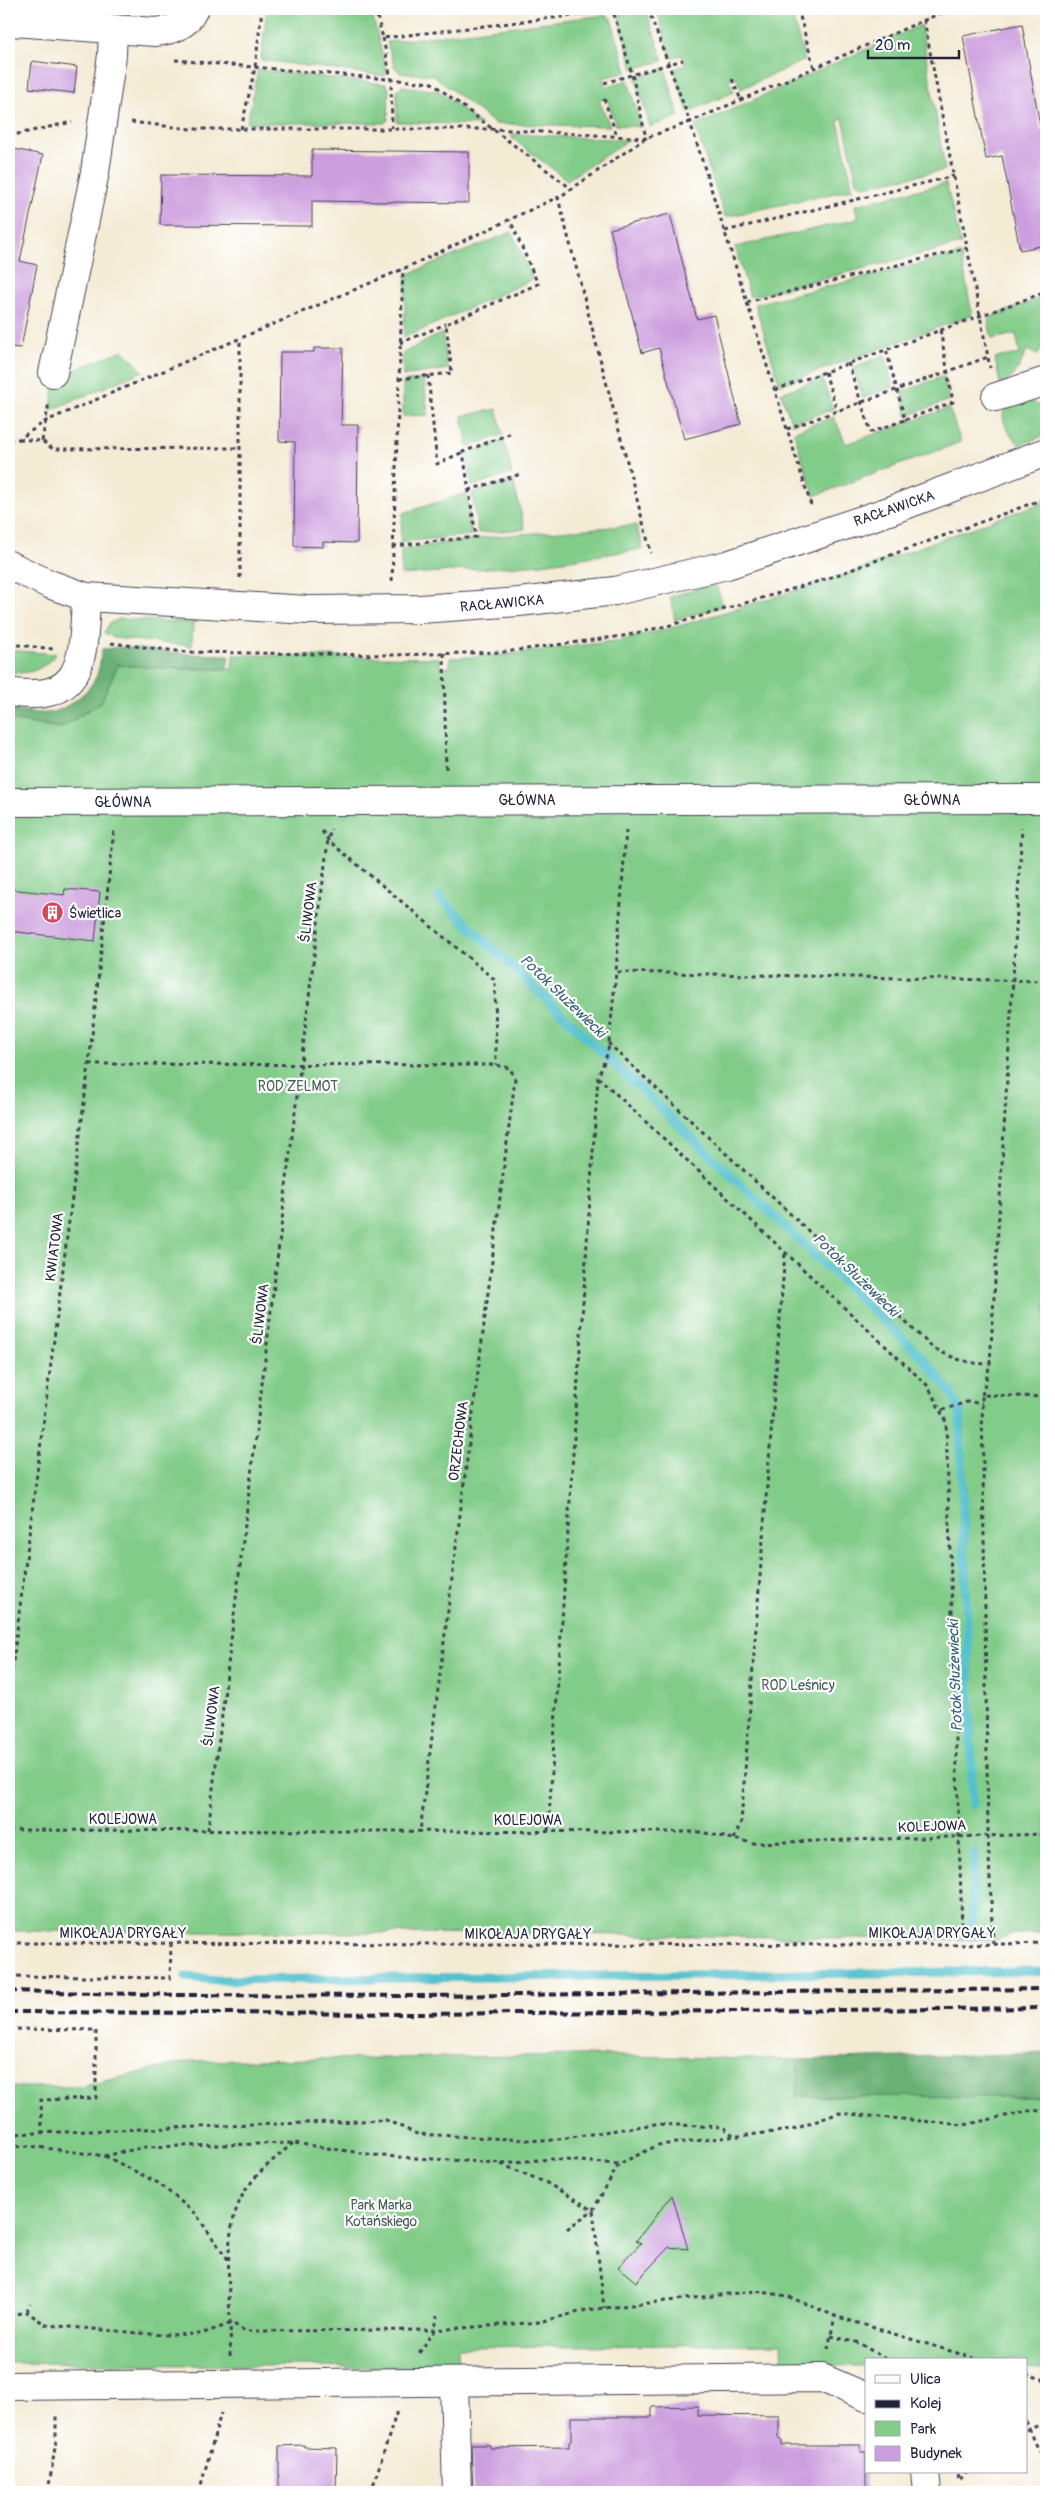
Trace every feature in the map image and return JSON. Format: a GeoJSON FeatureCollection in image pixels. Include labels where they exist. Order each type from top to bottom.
{"type":"FeatureCollection","features":[{"type":"Feature","properties":{"kind":"street"},"geometry":{"type":"LineString","coordinates":[[10,21],[155,32],[172,30],[182,25],[194,9]]}},
{"type":"Feature","properties":{"kind":"street"},"geometry":{"type":"LineString","coordinates":[[53,372],[95,172],[112,55],[113,29]]}},
{"type":"Feature","properties":{"kind":"street"},"geometry":{"type":"LineString","coordinates":[[996,397],[1046,381]]}},
{"type":"Feature","properties":{"kind":"street","name":"RACŁAWICKA"},"geometry":{"type":"LineString","coordinates":[[9,565],[49,584],[86,597],[309,610],[390,609],[519,602],[615,591],[727,565],[883,513],[1046,452]]}},
{"type":"Feature","properties":{"kind":"street"},"geometry":{"type":"LineString","coordinates":[[9,692],[39,694],[62,686],[77,671],[84,644],[86,597]]}},
{"type":"Feature","properties":{"kind":"street","name":"GŁÓWNA"},"geometry":{"type":"LineString","coordinates":[[9,802],[1035,800]]}},
{"type":"Feature","properties":{"kind":"street"},"geometry":{"type":"LineString","coordinates":[[9,2386],[822,2378],[865,2397]]}},
{"type":"Feature","properties":{"kind":"street"},"geometry":{"type":"LineString","coordinates":[[454,2382],[457,2492]]}},
{"type":"Feature","properties":{"kind":"street"},"geometry":{"type":"LineString","coordinates":[[925,2474],[927,2492]]}},
{"type":"Feature","properties":{"kind":"path"},"geometry":{"type":"LineString","coordinates":[[242,129],[255,68],[262,9]]}},
{"type":"Feature","properties":{"kind":"path"},"geometry":{"type":"LineString","coordinates":[[375,9],[391,80],[392,128]]}},
{"type":"Feature","properties":{"kind":"path"},"geometry":{"type":"LineString","coordinates":[[383,38],[629,9]]}},
{"type":"Feature","properties":{"kind":"path"},"geometry":{"type":"LineString","coordinates":[[648,9],[690,122],[812,508]]}},
{"type":"Feature","properties":{"kind":"path"},"geometry":{"type":"LineString","coordinates":[[798,9],[814,68]]}},
{"type":"Feature","properties":{"kind":"path"},"geometry":{"type":"LineString","coordinates":[[19,440],[46,421],[403,269],[561,196],[573,190],[646,138],[690,122],[950,9]]}},
{"type":"Feature","properties":{"kind":"path"},"geometry":{"type":"LineString","coordinates":[[613,11],[632,74],[646,138]]}},
{"type":"Feature","properties":{"kind":"path"},"geometry":{"type":"LineString","coordinates":[[924,20],[996,397]]}},
{"type":"Feature","properties":{"kind":"path"},"geometry":{"type":"LineString","coordinates":[[169,60],[432,83],[573,190]]}},
{"type":"Feature","properties":{"kind":"path"},"geometry":{"type":"LineString","coordinates":[[604,83],[684,60]]}},
{"type":"Feature","properties":{"kind":"path"},"geometry":{"type":"LineString","coordinates":[[732,79],[741,100]]}},
{"type":"Feature","properties":{"kind":"path"},"geometry":{"type":"LineString","coordinates":[[604,99],[616,136]]}},
{"type":"Feature","properties":{"kind":"path"},"geometry":{"type":"LineString","coordinates":[[9,136],[88,118],[191,129],[493,129],[646,138]]}},
{"type":"Feature","properties":{"kind":"path"},"geometry":{"type":"LineString","coordinates":[[725,231],[954,176]]}},
{"type":"Feature","properties":{"kind":"path"},"geometry":{"type":"LineString","coordinates":[[561,196],[558,198],[653,561]]}},
{"type":"Feature","properties":{"kind":"path"},"geometry":{"type":"LineString","coordinates":[[400,343],[538,284],[510,220]]}},
{"type":"Feature","properties":{"kind":"path"},"geometry":{"type":"LineString","coordinates":[[747,302],[968,248]]}},
{"type":"Feature","properties":{"kind":"path"},"geometry":{"type":"LineString","coordinates":[[390,609],[403,269]]}},
{"type":"Feature","properties":{"kind":"path"},"geometry":{"type":"LineString","coordinates":[[775,390],[1046,292]]}},
{"type":"Feature","properties":{"kind":"path"},"geometry":{"type":"LineString","coordinates":[[399,379],[452,372],[446,324]]}},
{"type":"Feature","properties":{"kind":"path"},"geometry":{"type":"LineString","coordinates":[[848,363],[871,432],[905,420],[953,402],[940,329]]}},
{"type":"Feature","properties":{"kind":"path"},"geometry":{"type":"LineString","coordinates":[[240,338],[240,606]]}},
{"type":"Feature","properties":{"kind":"path"},"geometry":{"type":"LineString","coordinates":[[886,349],[905,420]]}},
{"type":"Feature","properties":{"kind":"path"},"geometry":{"type":"LineString","coordinates":[[787,429],[988,357]]}},
{"type":"Feature","properties":{"kind":"path"},"geometry":{"type":"LineString","coordinates":[[42,441],[53,372]]}},
{"type":"Feature","properties":{"kind":"path"},"geometry":{"type":"LineString","coordinates":[[824,372],[837,411]]}},
{"type":"Feature","properties":{"kind":"path"},"geometry":{"type":"LineString","coordinates":[[428,375],[437,464],[512,433]]}},
{"type":"Feature","properties":{"kind":"path"},"geometry":{"type":"LineString","coordinates":[[9,440],[42,441],[53,449],[240,448]]}},
{"type":"Feature","properties":{"kind":"path"},"geometry":{"type":"LineString","coordinates":[[393,546],[476,537],[463,452]]}},
{"type":"Feature","properties":{"kind":"path"},"geometry":{"type":"LineString","coordinates":[[469,490],[521,474]]}},
{"type":"Feature","properties":{"kind":"path"},"geometry":{"type":"LineString","coordinates":[[9,644],[56,650],[84,644]]}},
{"type":"Feature","properties":{"kind":"path"},"geometry":{"type":"LineString","coordinates":[[444,654],[446,801]]}},
{"type":"Feature","properties":{"kind":"path"},"geometry":{"type":"LineString","coordinates":[[548,1831],[598,1077],[608,1052],[616,972],[628,800]]}},
{"type":"Feature","properties":{"kind":"path"},"geometry":{"type":"LineString","coordinates":[[993,1944],[988,1835],[982,1395],[990,1364],[1014,980],[1035,800]]}},
{"type":"Feature","properties":{"kind":"path"},"geometry":{"type":"LineString","coordinates":[[89,1064],[496,1065],[495,980],[328,840],[300,801]]}},
{"type":"Feature","properties":{"kind":"path","name":"KWIATOWA"},"geometry":{"type":"LineString","coordinates":[[9,1693],[89,1064],[117,802]]}},
{"type":"Feature","properties":{"kind":"path","name":"ŚLIWOWA"},"geometry":{"type":"LineString","coordinates":[[208,1830],[328,840],[340,802]]}},
{"type":"Feature","properties":{"kind":"path"},"geometry":{"type":"LineString","coordinates":[[616,972],[1046,981]]}},
{"type":"Feature","properties":{"kind":"path"},"geometry":{"type":"LineString","coordinates":[[608,1043],[932,1347],[952,1358],[972,1364],[990,1364]]}},
{"type":"Feature","properties":{"kind":"path","name":"ORZECHOWA"},"geometry":{"type":"LineString","coordinates":[[420,1832],[515,1079],[510,1068],[496,1065]]}},
{"type":"Feature","properties":{"kind":"path"},"geometry":{"type":"LineString","coordinates":[[598,1077],[928,1386],[942,1410],[946,1422],[962,1930]]}},
{"type":"Feature","properties":{"kind":"path"},"geometry":{"type":"LineString","coordinates":[[734,1839],[741,1822],[785,1252]]}},
{"type":"Feature","properties":{"kind":"path"},"geometry":{"type":"LineString","coordinates":[[982,1395],[1046,1397]]}},
{"type":"Feature","properties":{"kind":"path"},"geometry":{"type":"LineString","coordinates":[[942,1410],[967,1402],[982,1403]]}},
{"type":"Feature","properties":{"kind":"path","name":"KOLEJOWA"},"geometry":{"type":"LineString","coordinates":[[9,1830],[700,1832],[753,1843],[1046,1834]]}},
{"type":"Feature","properties":{"kind":"path","name":"MIKOŁAJA DRYGAŁY"},"geometry":{"type":"LineString","coordinates":[[9,1943],[171,1945],[1046,1943]]}},
{"type":"Feature","properties":{"kind":"path"},"geometry":{"type":"LineString","coordinates":[[9,1976],[170,1978],[171,1945]]}},
{"type":"Feature","properties":{"kind":"path"},"geometry":{"type":"LineString","coordinates":[[9,2029],[96,2030],[96,2098],[41,2100],[42,2133]]}},
{"type":"Feature","properties":{"kind":"path"},"geometry":{"type":"LineString","coordinates":[[105,2156],[145,2147],[294,2143],[381,2156],[500,2163],[551,2159],[619,2164],[658,2145],[792,2130],[839,2113],[964,2125],[1033,2110],[1046,2112]]}},
{"type":"Feature","properties":{"kind":"path"},"geometry":{"type":"LineString","coordinates":[[9,2134],[386,2120],[417,2134],[546,2140],[655,2124],[723,2126],[733,2136]]}},
{"type":"Feature","properties":{"kind":"path"},"geometry":{"type":"LineString","coordinates":[[199,2492],[229,2384],[232,2323],[229,2261],[233,2217],[244,2192],[264,2167],[294,2143]]}},
{"type":"Feature","properties":{"kind":"path"},"geometry":{"type":"LineString","coordinates":[[9,2147],[30,2146],[105,2156],[158,2183],[196,2213],[229,2261]]}},
{"type":"Feature","properties":{"kind":"path"},"geometry":{"type":"LineString","coordinates":[[500,2163],[547,2183],[593,2210]]}},
{"type":"Feature","properties":{"kind":"path"},"geometry":{"type":"LineString","coordinates":[[567,2229],[593,2210],[619,2164]]}},
{"type":"Feature","properties":{"kind":"path"},"geometry":{"type":"LineString","coordinates":[[593,2210],[604,2308]]}},
{"type":"Feature","properties":{"kind":"path"},"geometry":{"type":"LineString","coordinates":[[9,2315],[27,2312],[46,2326],[163,2335],[201,2334],[232,2323],[245,2330],[435,2330],[540,2322],[604,2308],[755,2291],[787,2296],[835,2316],[973,2358]]}},
{"type":"Feature","properties":{"kind":"path"},"geometry":{"type":"LineString","coordinates":[[27,2312],[30,2304]]}},
{"type":"Feature","properties":{"kind":"path"},"geometry":{"type":"LineString","coordinates":[[831,2336],[859,2343],[883,2358]]}},
{"type":"Feature","properties":{"kind":"path"},"geometry":{"type":"LineString","coordinates":[[1028,2375],[1046,2380]]}},
{"type":"Feature","properties":{"kind":"path"},"geometry":{"type":"LineString","coordinates":[[48,2492],[56,2440],[56,2386]]}},
{"type":"Feature","properties":{"kind":"path"},"geometry":{"type":"LineString","coordinates":[[1046,2423],[1028,2429],[1046,2466]]}},
{"type":"Feature","properties":{"kind":"path"},"geometry":{"type":"LineString","coordinates":[[957,2474],[959,2481],[964,2474]]}},
{"type":"Feature","properties":{"kind":"green space"},"geometry":{"type":"Polygon","coordinates":[[[267,9],[371,9],[387,74],[385,76],[261,60],[267,9]]]}},
{"type":"Feature","properties":{"kind":"green space"},"geometry":{"type":"Polygon","coordinates":[[[790,9],[805,60],[741,89],[736,77],[728,80],[734,92],[688,112],[674,69],[685,65],[682,55],[671,58],[657,10],[790,9]]]}},
{"type":"Feature","properties":{"kind":"green space"},"geometry":{"type":"Polygon","coordinates":[[[646,10],[663,61],[633,69],[618,14],[646,10]]]}},
{"type":"Feature","properties":{"kind":"green space"},"geometry":{"type":"Polygon","coordinates":[[[604,15],[611,18],[627,72],[603,78],[605,87],[628,80],[641,127],[616,125],[607,99],[599,100],[610,126],[495,124],[433,75],[400,73],[394,66],[387,42],[604,15]]]}},
{"type":"Feature","properties":{"kind":"green space"},"geometry":{"type":"Polygon","coordinates":[[[921,25],[945,170],[864,186],[857,182],[843,118],[838,121],[853,189],[725,217],[695,126],[921,25]]]}},
{"type":"Feature","properties":{"kind":"green space"},"geometry":{"type":"Polygon","coordinates":[[[665,68],[679,116],[650,127],[636,78],[665,68]]]}},
{"type":"Feature","properties":{"kind":"green space"},"geometry":{"type":"Polygon","coordinates":[[[258,70],[386,84],[389,89],[388,120],[384,123],[247,123],[258,70]]]}},
{"type":"Feature","properties":{"kind":"green space"},"geometry":{"type":"Polygon","coordinates":[[[402,86],[439,91],[481,125],[397,122],[397,90],[402,86]]]}},
{"type":"Feature","properties":{"kind":"green space"},"geometry":{"type":"Polygon","coordinates":[[[513,134],[629,140],[567,180],[512,138],[513,134]]]}},
{"type":"Feature","properties":{"kind":"green space"},"geometry":{"type":"Polygon","coordinates":[[[946,183],[961,244],[750,297],[735,247],[858,219],[855,205],[946,183]]]}},
{"type":"Feature","properties":{"kind":"green space"},"geometry":{"type":"Polygon","coordinates":[[[512,232],[533,279],[404,338],[406,275],[512,232]]]}},
{"type":"Feature","properties":{"kind":"green space"},"geometry":{"type":"Polygon","coordinates":[[[961,254],[972,315],[780,385],[755,304],[961,254]]]}},
{"type":"Feature","properties":{"kind":"green space"},"geometry":{"type":"Polygon","coordinates":[[[1046,296],[1046,346],[1043,345],[1038,355],[1027,350],[1014,375],[1000,384],[995,358],[1020,354],[1016,334],[992,339],[988,320],[991,317],[1046,296]]]}},
{"type":"Feature","properties":{"kind":"green space"},"geometry":{"type":"Polygon","coordinates":[[[442,333],[448,369],[403,376],[403,353],[442,333]]]}},
{"type":"Feature","properties":{"kind":"green space"},"geometry":{"type":"Polygon","coordinates":[[[123,350],[143,371],[51,410],[55,378],[123,350]]]}},
{"type":"Feature","properties":{"kind":"green space"},"geometry":{"type":"Polygon","coordinates":[[[885,355],[893,387],[863,398],[853,367],[885,355]]]}},
{"type":"Feature","properties":{"kind":"green space"},"geometry":{"type":"Polygon","coordinates":[[[944,376],[949,400],[907,416],[902,392],[944,376]]]}},
{"type":"Feature","properties":{"kind":"green space"},"geometry":{"type":"Polygon","coordinates":[[[822,378],[833,409],[792,424],[781,393],[822,378]]]}},
{"type":"Feature","properties":{"kind":"green space"},"geometry":{"type":"Polygon","coordinates":[[[424,379],[428,415],[403,416],[403,382],[424,379]]]}},
{"type":"Feature","properties":{"kind":"green space"},"geometry":{"type":"Polygon","coordinates":[[[1022,397],[1046,409],[1046,435],[1020,445],[1007,428],[1003,413],[1008,405],[1022,397]]]}},
{"type":"Feature","properties":{"kind":"green space"},"geometry":{"type":"Polygon","coordinates":[[[949,408],[961,442],[814,496],[794,433],[797,430],[834,417],[846,444],[949,408]]]}},
{"type":"Feature","properties":{"kind":"green space"},"geometry":{"type":"Polygon","coordinates":[[[497,409],[503,435],[468,447],[462,416],[497,409]]]}},
{"type":"Feature","properties":{"kind":"green space"},"geometry":{"type":"Polygon","coordinates":[[[504,440],[512,474],[472,486],[467,454],[504,440]]]}},
{"type":"Feature","properties":{"kind":"green space"},"geometry":{"type":"Polygon","coordinates":[[[513,480],[525,529],[478,533],[472,493],[513,480]]]}},
{"type":"Feature","properties":{"kind":"green space"},"geometry":{"type":"Polygon","coordinates":[[[467,493],[471,535],[400,542],[403,513],[467,493]]]}},
{"type":"Feature","properties":{"kind":"green space"},"geometry":{"type":"Polygon","coordinates":[[[1046,501],[1046,1933],[1012,1934],[997,1940],[549,1934],[9,1931],[9,720],[61,728],[101,702],[118,665],[180,669],[232,669],[233,655],[440,658],[440,668],[450,667],[450,658],[503,655],[623,640],[679,626],[830,580],[1046,501]]]}},
{"type":"Feature","properties":{"kind":"green space"},"geometry":{"type":"Polygon","coordinates":[[[636,525],[643,549],[542,564],[401,575],[401,549],[498,536],[636,525]]]}},
{"type":"Feature","properties":{"kind":"green space"},"geometry":{"type":"Polygon","coordinates":[[[714,584],[717,587],[723,606],[675,620],[670,597],[714,584]]]}},
{"type":"Feature","properties":{"kind":"green space"},"geometry":{"type":"Polygon","coordinates":[[[119,619],[189,622],[193,624],[192,646],[114,638],[104,633],[109,624],[119,619]]]}},
{"type":"Feature","properties":{"kind":"green space"},"geometry":{"type":"Polygon","coordinates":[[[124,647],[187,654],[229,655],[227,669],[180,669],[118,665],[101,702],[61,728],[9,720],[9,708],[48,713],[68,705],[87,690],[97,676],[102,649],[124,647]]]}},
{"type":"Feature","properties":{"kind":"green space"},"geometry":{"type":"Polygon","coordinates":[[[9,650],[56,654],[41,668],[29,672],[16,673],[9,672],[9,650]]]}},
{"type":"Feature","properties":{"kind":"green space"},"geometry":{"type":"Polygon","coordinates":[[[1046,2053],[1046,2097],[796,2096],[798,2060],[1046,2053]]]}},
{"type":"Feature","properties":{"kind":"green space","name":"Park Marka Kotańskiego"},"geometry":{"type":"Polygon","coordinates":[[[581,2055],[798,2060],[797,2096],[1046,2097],[1046,2369],[1028,2368],[1028,2358],[865,2358],[865,2366],[782,2365],[781,2344],[458,2347],[458,2368],[9,2363],[9,2087],[80,2087],[189,2061],[581,2055]]]}},
{"type":"Feature","properties":{"kind":"building"},"geometry":{"type":"Polygon","coordinates":[[[1022,24],[1041,131],[1046,130],[1046,245],[1020,250],[1002,156],[986,159],[963,36],[1022,24]]]}},
{"type":"Feature","properties":{"kind":"building"},"geometry":{"type":"Polygon","coordinates":[[[32,61],[77,67],[74,93],[29,88],[32,61]]]}},
{"type":"Feature","properties":{"kind":"building"},"geometry":{"type":"Polygon","coordinates":[[[9,148],[43,155],[20,261],[37,265],[21,348],[9,347],[9,148]]]}},
{"type":"Feature","properties":{"kind":"building"},"geometry":{"type":"Polygon","coordinates":[[[312,150],[469,152],[469,203],[312,201],[312,226],[160,225],[161,175],[312,176],[312,150]]]}},
{"type":"Feature","properties":{"kind":"building"},"geometry":{"type":"Polygon","coordinates":[[[670,214],[697,319],[714,315],[741,424],[684,439],[659,348],[642,353],[610,229],[670,214]]]}},
{"type":"Feature","properties":{"kind":"building"},"geometry":{"type":"Polygon","coordinates":[[[314,348],[343,348],[341,425],[358,425],[357,543],[323,542],[323,547],[294,546],[295,442],[279,441],[280,352],[314,352],[314,348]]]}},
{"type":"Feature","properties":{"kind":"building","name":"Świetlica"},"geometry":{"type":"Polygon","coordinates":[[[9,889],[64,895],[65,889],[100,892],[95,941],[9,931],[9,889]]]}},
{"type":"Feature","properties":{"kind":"building"},"geometry":{"type":"Polygon","coordinates":[[[672,2195],[688,2249],[669,2247],[636,2282],[618,2267],[641,2243],[636,2241],[672,2195]]]}},
{"type":"Feature","properties":{"kind":"building"},"geometry":{"type":"Polygon","coordinates":[[[698,2406],[698,2415],[779,2416],[779,2439],[782,2439],[782,2445],[861,2445],[861,2452],[865,2452],[866,2492],[473,2492],[471,2445],[490,2445],[490,2448],[569,2447],[569,2442],[571,2441],[571,2417],[652,2417],[652,2407],[698,2406]]]}},
{"type":"Feature","properties":{"kind":"building"},"geometry":{"type":"Polygon","coordinates":[[[304,2445],[304,2447],[337,2448],[336,2492],[279,2492],[279,2446],[304,2445]]]}},
{"type":"Feature","properties":{"kind":"waterway","name":"Potok Służewiecki"},"geometry":{"type":"LineString","coordinates":[[438,896],[922,1357],[952,1394],[960,1411],[973,1805]]}},
{"type":"Feature","properties":{"kind":"waterway","name":"Potok Służewiecki"},"geometry":{"type":"LineString","coordinates":[[972,1937],[974,1854]]}},
{"type":"Feature","properties":{"kind":"waterway"},"geometry":{"type":"LineString","coordinates":[[186,1977],[217,1980],[1046,1971]]}},
{"type":"Feature","properties":{"kind":"railway"},"geometry":{"type":"LineString","coordinates":[[9,1991],[181,1995],[422,1996],[1046,1989]]}},
{"type":"Feature","properties":{"kind":"railway"},"geometry":{"type":"LineString","coordinates":[[9,2012],[415,2014],[1046,2008]]}},
{"type":"Feature","properties":{"kind":"place","name":"Świetlica"},"geometry":{"type":"Point","coordinates":[53,913]}},
{"type":"Feature","properties":{"kind":"park label","name":"ROD ZELMOT"},"geometry":{"type":"Point","coordinates":[298,1086]}},
{"type":"Feature","properties":{"kind":"park label","name":"ROD Leśnicy"},"geometry":{"type":"Point","coordinates":[798,1685]}}]}
